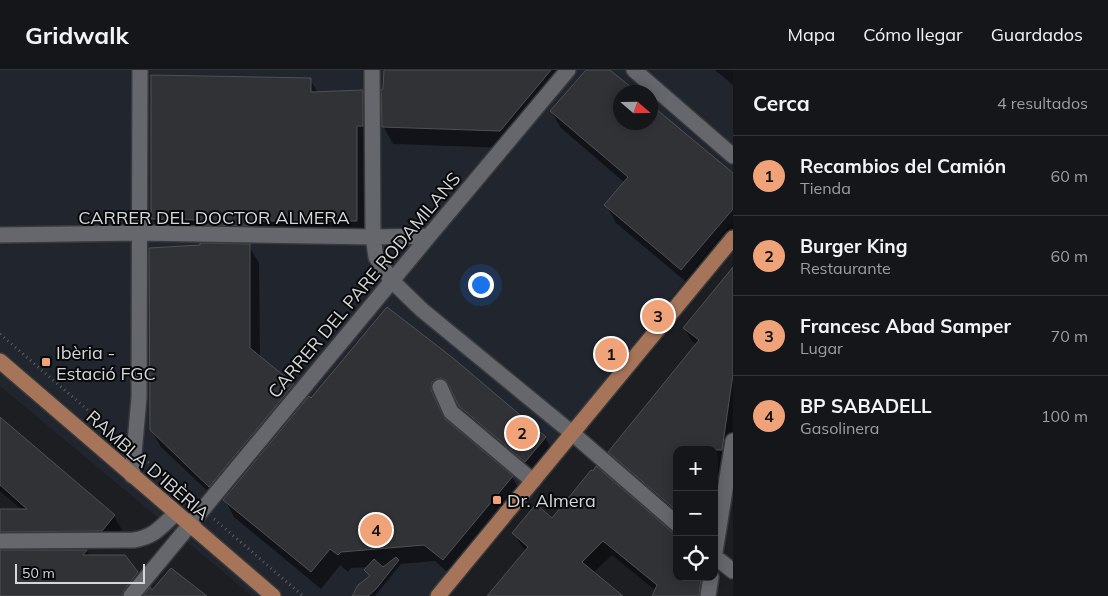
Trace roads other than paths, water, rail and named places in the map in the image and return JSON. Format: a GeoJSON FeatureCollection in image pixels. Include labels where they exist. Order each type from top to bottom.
{"type":"FeatureCollection","features":[{"type":"Feature","properties":{"kind":"main road"},"geometry":{"type":"LineString","coordinates":[[438,596],[733,238]]}},
{"type":"Feature","properties":{"kind":"main road","name":"RAMBLA D'IBÈRIA"},"geometry":{"type":"LineString","coordinates":[[0,361],[273,596]]}},
{"type":"Feature","properties":{"kind":"street"},"geometry":{"type":"LineString","coordinates":[[132,476],[139,398],[140,70]]}},
{"type":"Feature","properties":{"kind":"street"},"geometry":{"type":"LineString","coordinates":[[372,70],[373,237],[376,257],[392,281],[422,310],[572,433],[673,521]]}},
{"type":"Feature","properties":{"kind":"street","name":"CARRER DEL PARE RODAMILANS"},"geometry":{"type":"LineString","coordinates":[[131,596],[568,70]]}},
{"type":"Feature","properties":{"kind":"street"},"geometry":{"type":"LineString","coordinates":[[634,70],[733,156]]}},
{"type":"Feature","properties":{"kind":"street","name":"CARRER DEL DOCTOR ALMERA"},"geometry":{"type":"LineString","coordinates":[[0,235],[139,233],[373,237],[429,236]]}},
{"type":"Feature","properties":{"kind":"street"},"geometry":{"type":"LineString","coordinates":[[440,387],[451,412],[533,481]]}},
{"type":"Feature","properties":{"kind":"street"},"geometry":{"type":"LineString","coordinates":[[717,536],[733,442]]}},
{"type":"Feature","properties":{"kind":"street"},"geometry":{"type":"LineString","coordinates":[[0,541],[139,539],[154,534],[176,513]]}},
{"type":"Feature","properties":{"kind":"street"},"geometry":{"type":"LineString","coordinates":[[718,560],[733,571]]}},
{"type":"Feature","properties":{"kind":"street"},"geometry":{"type":"LineString","coordinates":[[708,596],[710,581]]}},
{"type":"Feature","properties":{"kind":"place","name":"Francesc Abad Samper"},"geometry":{"type":"Point","coordinates":[658,316]}},
{"type":"Feature","properties":{"kind":"place","name":"Recambios del Camión"},"geometry":{"type":"Point","coordinates":[611,354]}},
{"type":"Feature","properties":{"kind":"place","name":"Ibèria - Estació FGC"},"geometry":{"type":"Point","coordinates":[46,362]}},
{"type":"Feature","properties":{"kind":"place","name":"Burger King"},"geometry":{"type":"Point","coordinates":[522,433]}},
{"type":"Feature","properties":{"kind":"place","name":"Dr. Almera"},"geometry":{"type":"Point","coordinates":[497,500]}},
{"type":"Feature","properties":{"kind":"place","name":"BP SABADELL"},"geometry":{"type":"Point","coordinates":[376,530]}}]}
